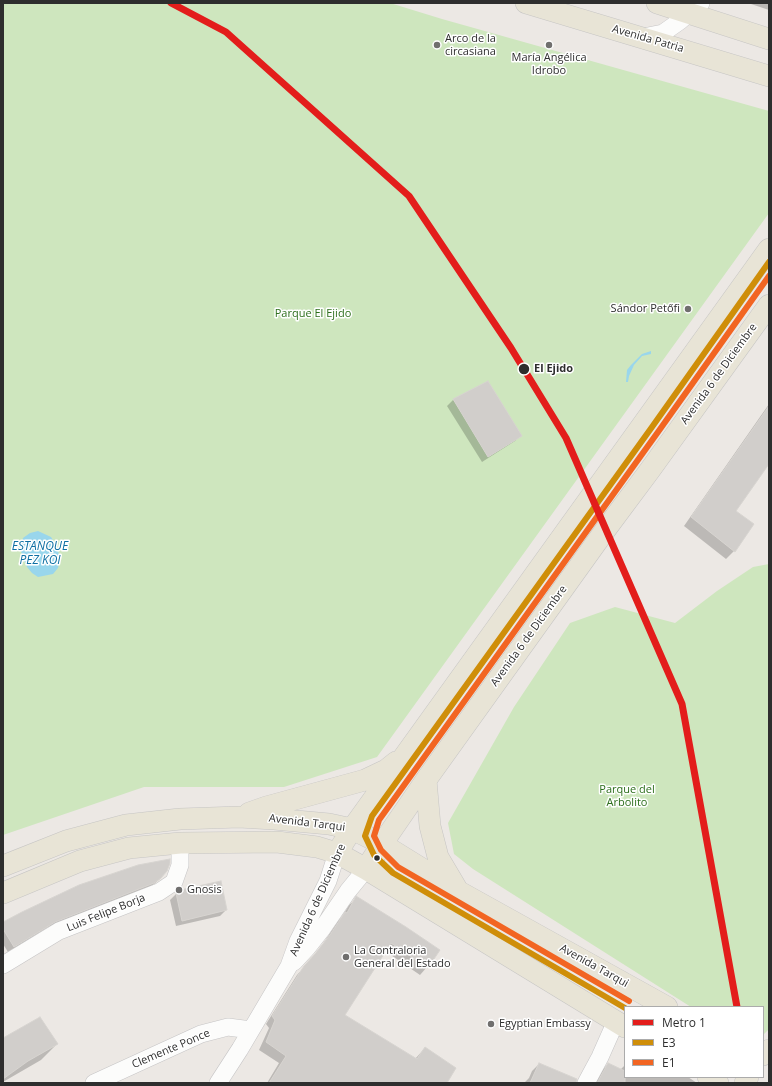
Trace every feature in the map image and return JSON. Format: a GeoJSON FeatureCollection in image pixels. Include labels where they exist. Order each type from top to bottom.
{"type":"FeatureCollection","features":[{"type":"Feature","properties":{"kind":"main road","name":"Avenida Patria"},"geometry":{"type":"LineString","coordinates":[[526,3],[643,37],[768,76]]}},
{"type":"Feature","properties":{"kind":"main road"},"geometry":{"type":"LineString","coordinates":[[657,3],[696,8],[769,38]]}},
{"type":"Feature","properties":{"kind":"main road","name":"Avenida 6 de Diciembre"},"geometry":{"type":"LineString","coordinates":[[337,853],[352,829],[769,249]]}},
{"type":"Feature","properties":{"kind":"main road","name":"Avenida 6 de Diciembre"},"geometry":{"type":"LineString","coordinates":[[366,869],[426,780],[601,535],[650,470],[769,305]]}},
{"type":"Feature","properties":{"kind":"main road"},"geometry":{"type":"LineString","coordinates":[[239,817],[266,807],[365,780],[386,770],[407,753]]}},
{"type":"Feature","properties":{"kind":"main road"},"geometry":{"type":"LineString","coordinates":[[426,780],[430,826],[438,857],[458,891]]}},
{"type":"Feature","properties":{"kind":"main road","name":"Avenida Tarqui"},"geometry":{"type":"LineString","coordinates":[[3,866],[66,841],[126,825],[180,819],[239,817],[329,824],[352,829],[382,844],[458,891],[665,1006]]}},
{"type":"Feature","properties":{"kind":"main road","name":"Avenida Tarqui"},"geometry":{"type":"LineString","coordinates":[[3,893],[80,861],[129,848],[180,843],[277,842],[317,847],[337,853],[366,869],[620,1024]]}},
{"type":"Feature","properties":{"kind":"street"},"geometry":{"type":"LineString","coordinates":[[643,37],[663,32],[696,8]]}},
{"type":"Feature","properties":{"kind":"street","name":"Luis Felipe Borja"},"geometry":{"type":"LineString","coordinates":[[3,964],[59,931],[159,892],[174,882],[180,865],[180,843]]}},
{"type":"Feature","properties":{"kind":"street","name":"Avenida 6 de Diciembre"},"geometry":{"type":"LineString","coordinates":[[218,1083],[289,966],[298,941],[328,881],[337,853]]}},
{"type":"Feature","properties":{"kind":"street","name":"Avenida 6 de Diciembre"},"geometry":{"type":"LineString","coordinates":[[289,966],[307,948],[348,891],[366,869]]}},
{"type":"Feature","properties":{"kind":"street"},"geometry":{"type":"LineString","coordinates":[[586,1083],[620,1024]]}},
{"type":"Feature","properties":{"kind":"street","name":"Clemente Ponce"},"geometry":{"type":"LineString","coordinates":[[94,1083],[201,1034],[228,1027],[251,1030]]}},
{"type":"Feature","properties":{"kind":"green space","name":"Parque El Ejido"},"geometry":{"type":"Polygon","coordinates":[[[3,3],[390,3],[769,111],[769,213],[377,757],[284,787],[144,787],[3,835],[3,3]]]}},
{"type":"Feature","properties":{"kind":"green space","name":"Parque del Arbolito"},"geometry":{"type":"Polygon","coordinates":[[[769,564],[769,1029],[764,1034],[764,1006],[689,1006],[473,869],[454,854],[448,823],[514,707],[570,623],[615,607],[675,623],[717,591],[753,567],[769,564]]]}},
{"type":"Feature","properties":{"kind":"water"},"geometry":{"type":"Polygon","coordinates":[[[651,351],[651,354],[642,356],[634,365],[628,382],[626,382],[627,370],[631,365],[642,354],[651,351]]]}},
{"type":"Feature","properties":{"kind":"water","name":"ESTANQUE PEZ KOI"},"geometry":{"type":"Polygon","coordinates":[[[38,531],[51,537],[57,547],[60,558],[58,568],[53,574],[38,577],[27,567],[20,548],[23,538],[30,533],[38,531]]]}},
{"type":"Feature","properties":{"kind":"building"},"geometry":{"type":"Polygon","coordinates":[[[488,381],[522,436],[488,457],[453,399],[488,381]]]}},
{"type":"Feature","properties":{"kind":"building"},"geometry":{"type":"Polygon","coordinates":[[[769,406],[769,464],[736,511],[754,524],[735,552],[691,517],[769,406]]]}},
{"type":"Feature","properties":{"kind":"building"},"geometry":{"type":"Polygon","coordinates":[[[170,859],[167,871],[154,883],[55,922],[14,947],[3,929],[3,922],[79,885],[138,865],[170,859]]]}},
{"type":"Feature","properties":{"kind":"building"},"geometry":{"type":"Polygon","coordinates":[[[221,881],[227,910],[182,921],[176,893],[180,890],[221,881]]]}},
{"type":"Feature","properties":{"kind":"building"},"geometry":{"type":"Polygon","coordinates":[[[356,896],[440,950],[428,968],[391,943],[345,1015],[417,1059],[425,1047],[456,1068],[447,1083],[269,1083],[286,1056],[266,1042],[275,1020],[272,1016],[304,966],[330,935],[345,912],[347,913],[356,896]]]}},
{"type":"Feature","properties":{"kind":"building"},"geometry":{"type":"Polygon","coordinates":[[[40,1017],[58,1044],[28,1061],[3,1079],[3,1038],[40,1017]]]}},
{"type":"Feature","properties":{"kind":"building"},"geometry":{"type":"Polygon","coordinates":[[[539,1063],[577,1079],[576,1083],[530,1083],[539,1063]]]}},
{"type":"Feature","properties":{"kind":"building"},"geometry":{"type":"Polygon","coordinates":[[[608,1063],[624,1071],[625,1083],[597,1083],[608,1063]]]}},
{"type":"Feature","properties":{"kind":"metro line","name":"1"},"geometry":{"type":"LineString","coordinates":[[171,3],[226,32],[409,196],[511,348],[566,438],[682,704],[737,1006]]}},
{"type":"Feature","properties":{"kind":"transit line","name":"E3"},"geometry":{"type":"LineString","coordinates":[[624,1007],[393,873],[374,855],[365,836],[372,816],[769,262]]}},
{"type":"Feature","properties":{"kind":"transit line","name":"E1"},"geometry":{"type":"LineString","coordinates":[[629,1001],[398,867],[381,850],[374,836],[379,820],[769,276]]}},
{"type":"Feature","properties":{"kind":"place","name":"Arco de la circasiana"},"geometry":{"type":"Point","coordinates":[437,45]}},
{"type":"Feature","properties":{"kind":"place","name":"María Angélica Idrobo"},"geometry":{"type":"Point","coordinates":[549,45]}},
{"type":"Feature","properties":{"kind":"place","name":"Sándor Petőfi"},"geometry":{"type":"Point","coordinates":[688,309]}},
{"type":"Feature","properties":{"kind":"place","name":"El Ejido"},"geometry":{"type":"Point","coordinates":[524,369]}},
{"type":"Feature","properties":{"kind":"place","name":"Gnosis"},"geometry":{"type":"Point","coordinates":[179,890]}},
{"type":"Feature","properties":{"kind":"place","name":"La Contraloria General del Estado"},"geometry":{"type":"Point","coordinates":[346,957]}},
{"type":"Feature","properties":{"kind":"place","name":"Egyptian Embassy"},"geometry":{"type":"Point","coordinates":[491,1024]}}]}
